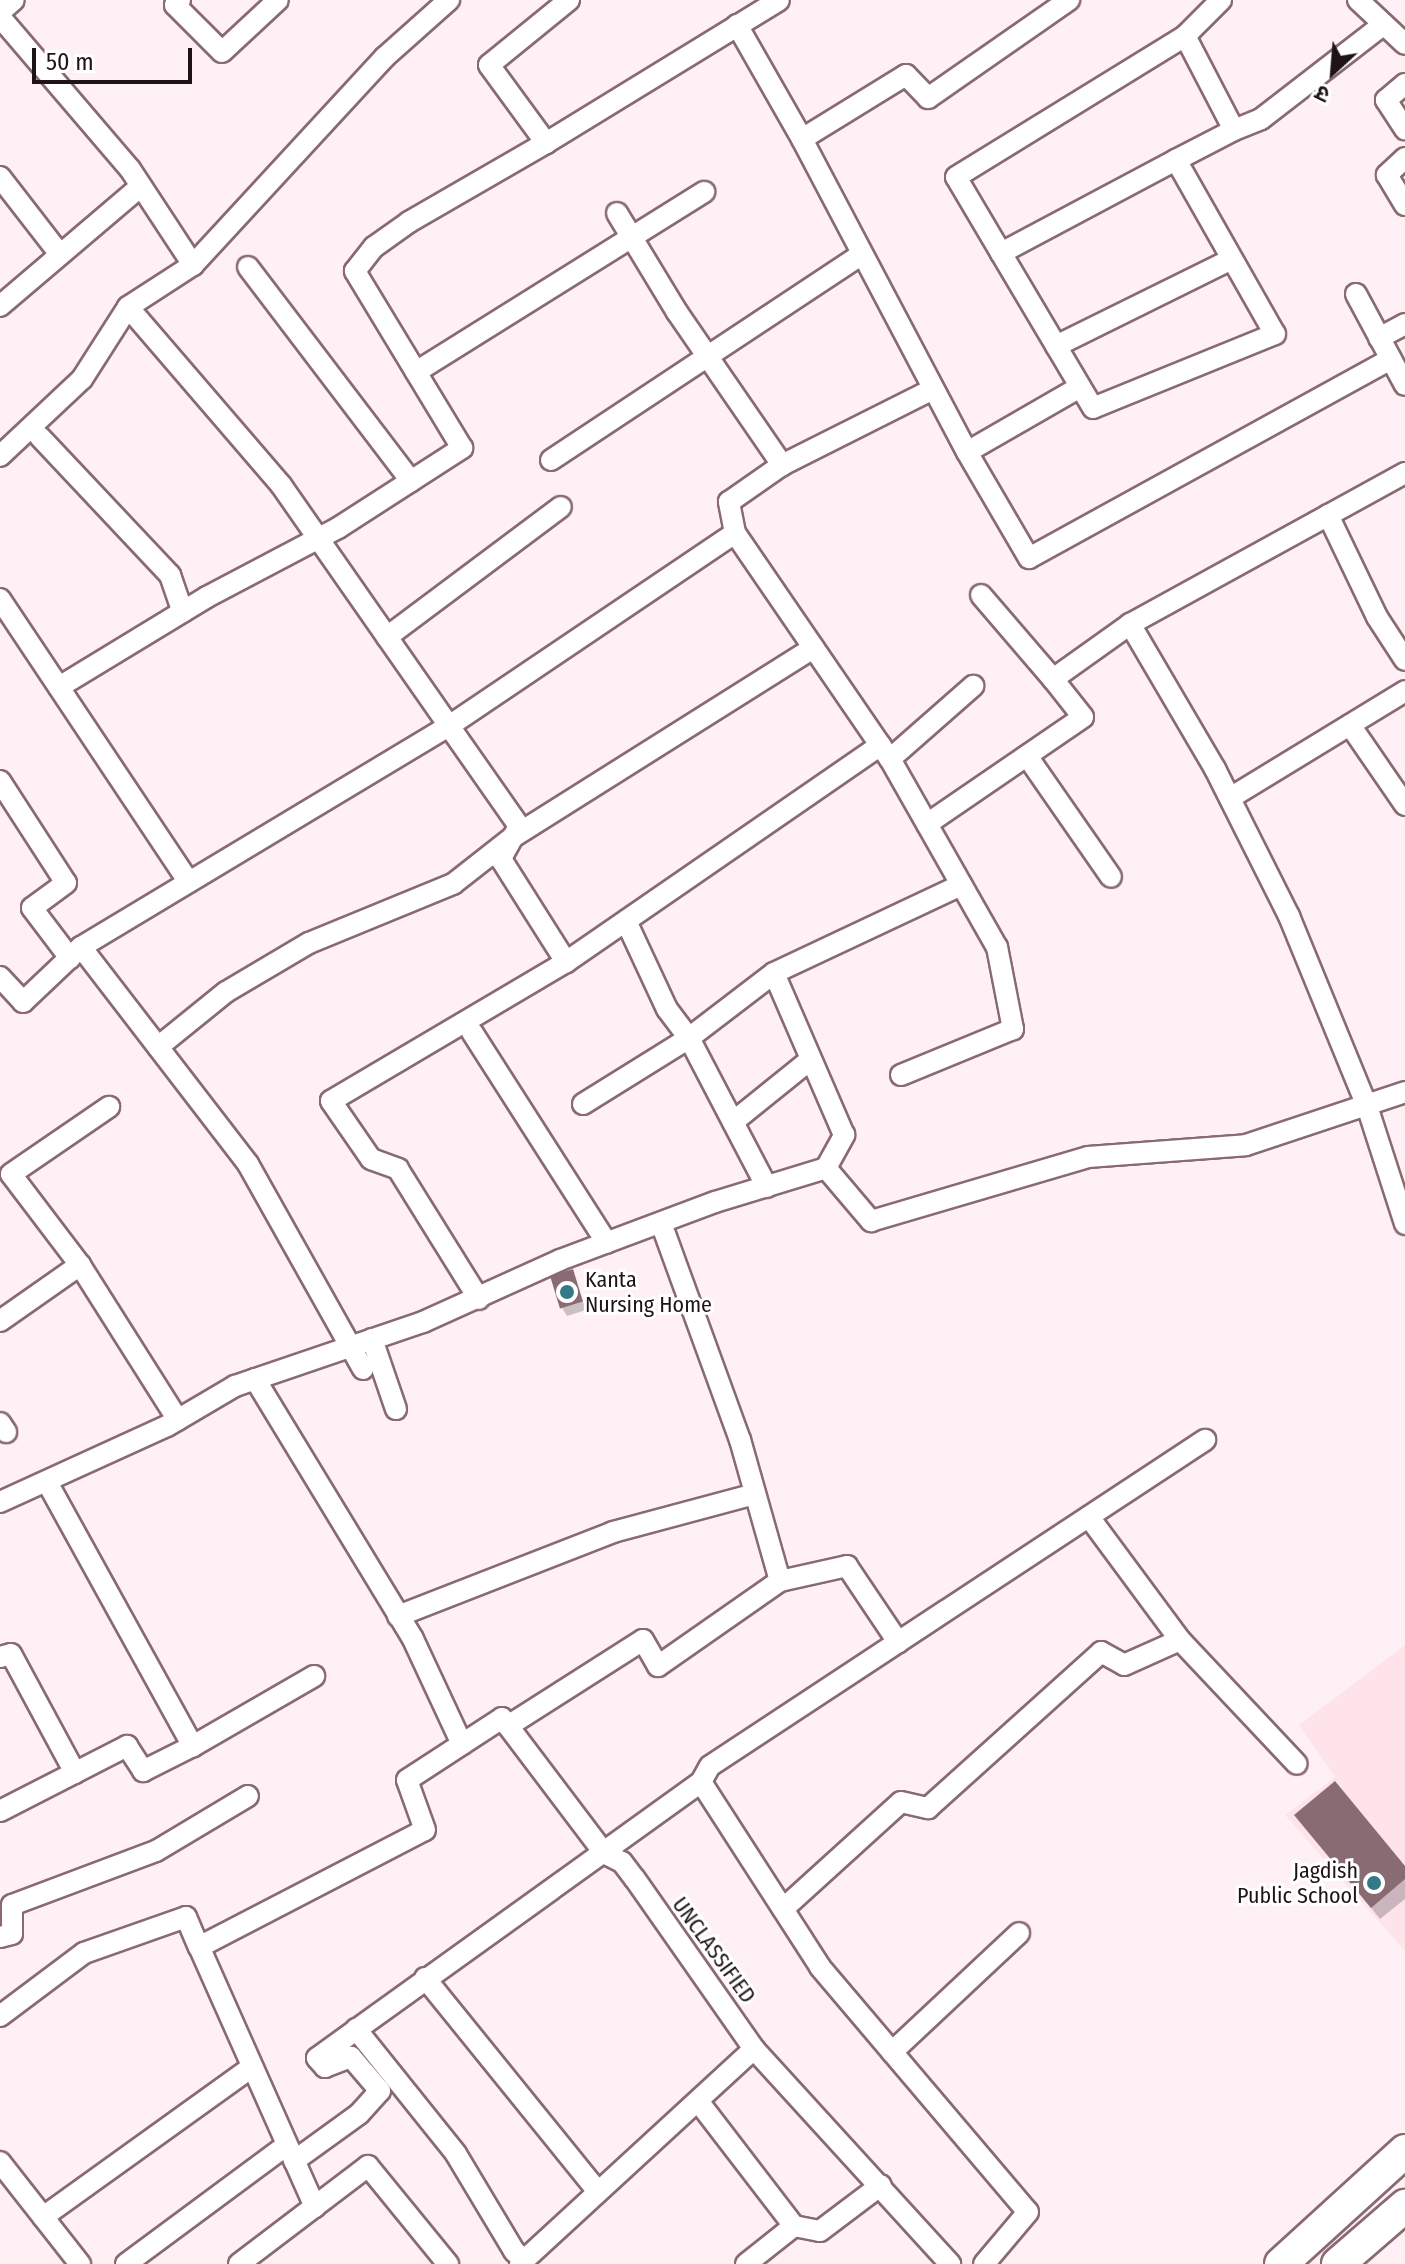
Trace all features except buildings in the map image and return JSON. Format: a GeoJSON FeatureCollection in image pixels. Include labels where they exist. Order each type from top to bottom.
{"type":"FeatureCollection","features":[{"type":"Feature","properties":{"kind":"main road"},"geometry":{"type":"LineString","coordinates":[[1281,2264],[1405,2151]]}},
{"type":"Feature","properties":{"kind":"main road"},"geometry":{"type":"LineString","coordinates":[[1327,2223],[1344,2259],[1405,2206]]}},
{"type":"Feature","properties":{"kind":"street"},"geometry":{"type":"LineString","coordinates":[[14,0],[0,15],[141,186],[193,265]]}},
{"type":"Feature","properties":{"kind":"street"},"geometry":{"type":"LineString","coordinates":[[180,0],[175,5],[222,52],[278,0]]}},
{"type":"Feature","properties":{"kind":"street"},"geometry":{"type":"LineString","coordinates":[[0,456],[82,379],[128,307],[193,265],[385,57],[449,0]]}},
{"type":"Feature","properties":{"kind":"street"},"geometry":{"type":"LineString","coordinates":[[546,143],[489,65],[569,0]]}},
{"type":"Feature","properties":{"kind":"street"},"geometry":{"type":"LineString","coordinates":[[59,687],[183,612],[318,538],[462,448],[355,271],[374,247],[409,222],[546,143],[779,0]]}},
{"type":"Feature","properties":{"kind":"street"},"geometry":{"type":"LineString","coordinates":[[802,139],[906,75],[928,98],[1069,0]]}},
{"type":"Feature","properties":{"kind":"street"},"geometry":{"type":"LineString","coordinates":[[1176,160],[1275,334],[1093,408],[956,177],[1185,36],[1221,0]]}},
{"type":"Feature","properties":{"kind":"street"},"geometry":{"type":"LineString","coordinates":[[1358,0],[1405,44]]}},
{"type":"Feature","properties":{"kind":"street"},"geometry":{"type":"LineString","coordinates":[[1001,253],[1234,130],[1261,119],[1384,24]]}},
{"type":"Feature","properties":{"kind":"street"},"geometry":{"type":"LineString","coordinates":[[737,25],[802,139],[967,452],[1029,558],[1391,359]]}},
{"type":"Feature","properties":{"kind":"street"},"geometry":{"type":"LineString","coordinates":[[1185,36],[1234,130]]}},
{"type":"Feature","properties":{"kind":"street"},"geometry":{"type":"LineString","coordinates":[[1405,84],[1386,100],[1405,129]]}},
{"type":"Feature","properties":{"kind":"street"},"geometry":{"type":"LineString","coordinates":[[1405,158],[1387,175],[1405,205]]}},
{"type":"Feature","properties":{"kind":"street"},"geometry":{"type":"LineString","coordinates":[[0,177],[59,253]]}},
{"type":"Feature","properties":{"kind":"street"},"geometry":{"type":"LineString","coordinates":[[0,306],[141,186]]}},
{"type":"Feature","properties":{"kind":"street"},"geometry":{"type":"LineString","coordinates":[[416,372],[704,192]]}},
{"type":"Feature","properties":{"kind":"street"},"geometry":{"type":"LineString","coordinates":[[617,213],[706,355],[782,465]]}},
{"type":"Feature","properties":{"kind":"street"},"geometry":{"type":"LineString","coordinates":[[551,460],[861,255]]}},
{"type":"Feature","properties":{"kind":"street"},"geometry":{"type":"LineString","coordinates":[[1056,346],[1232,259]]}},
{"type":"Feature","properties":{"kind":"street"},"geometry":{"type":"LineString","coordinates":[[248,267],[411,481]]}},
{"type":"Feature","properties":{"kind":"street"},"geometry":{"type":"LineString","coordinates":[[1356,294],[1405,385]]}},
{"type":"Feature","properties":{"kind":"street"},"geometry":{"type":"LineString","coordinates":[[128,307],[281,485],[519,826],[501,859],[566,962]]}},
{"type":"Feature","properties":{"kind":"street"},"geometry":{"type":"LineString","coordinates":[[1379,338],[1405,324]]}},
{"type":"Feature","properties":{"kind":"street"},"geometry":{"type":"LineString","coordinates":[[967,452],[1080,387]]}},
{"type":"Feature","properties":{"kind":"street"},"geometry":{"type":"LineString","coordinates":[[901,1075],[1013,1029],[997,947],[885,752],[735,533],[729,502],[782,465],[933,389]]}},
{"type":"Feature","properties":{"kind":"street"},"geometry":{"type":"LineString","coordinates":[[40,437],[170,575],[183,612]]}},
{"type":"Feature","properties":{"kind":"street"},"geometry":{"type":"LineString","coordinates":[[1053,679],[1130,624],[1405,473]]}},
{"type":"Feature","properties":{"kind":"street"},"geometry":{"type":"LineString","coordinates":[[387,637],[561,507]]}},
{"type":"Feature","properties":{"kind":"street"},"geometry":{"type":"LineString","coordinates":[[1328,515],[1377,617],[1405,660]]}},
{"type":"Feature","properties":{"kind":"street"},"geometry":{"type":"LineString","coordinates":[[0,977],[23,1002],[76,953],[449,726],[735,533]]}},
{"type":"Feature","properties":{"kind":"street"},"geometry":{"type":"LineString","coordinates":[[927,824],[1083,717],[981,595]]}},
{"type":"Feature","properties":{"kind":"street"},"geometry":{"type":"LineString","coordinates":[[0,599],[189,882]]}},
{"type":"Feature","properties":{"kind":"street"},"geometry":{"type":"LineString","coordinates":[[1130,624],[1230,798],[1289,916],[1367,1106],[1405,1224]]}},
{"type":"Feature","properties":{"kind":"street"},"geometry":{"type":"LineString","coordinates":[[158,1047],[226,992],[309,943],[453,884],[513,837],[813,648]]}},
{"type":"Feature","properties":{"kind":"street"},"geometry":{"type":"LineString","coordinates":[[479,1299],[398,1169],[371,1159],[331,1101],[566,962],[885,752],[973,686]]}},
{"type":"Feature","properties":{"kind":"street"},"geometry":{"type":"LineString","coordinates":[[1230,798],[1405,691]]}},
{"type":"Feature","properties":{"kind":"street"},"geometry":{"type":"LineString","coordinates":[[1350,725],[1405,805]]}},
{"type":"Feature","properties":{"kind":"street"},"geometry":{"type":"LineString","coordinates":[[1027,756],[1111,877]]}},
{"type":"Feature","properties":{"kind":"street"},"geometry":{"type":"LineString","coordinates":[[0,781],[66,883],[32,908],[158,1047],[248,1164],[362,1342],[396,1409]]}},
{"type":"Feature","properties":{"kind":"street"},"geometry":{"type":"LineString","coordinates":[[583,1104],[689,1038],[774,973],[961,885]]}},
{"type":"Feature","properties":{"kind":"street"},"geometry":{"type":"LineString","coordinates":[[626,921],[667,1009],[689,1038],[767,1187]]}},
{"type":"Feature","properties":{"kind":"street"},"geometry":{"type":"LineString","coordinates":[[0,1502],[178,1420],[255,1379],[479,1299],[661,1223],[826,1168],[844,1135],[774,973]]}},
{"type":"Feature","properties":{"kind":"street"},"geometry":{"type":"LineString","coordinates":[[472,1032],[607,1243]]}},
{"type":"Feature","properties":{"kind":"street"},"geometry":{"type":"LineString","coordinates":[[733,1122],[811,1059]]}},
{"type":"Feature","properties":{"kind":"street"},"geometry":{"type":"LineString","coordinates":[[826,1168],[871,1221],[1088,1157],[1246,1145],[1405,1092]]}},
{"type":"Feature","properties":{"kind":"street"},"geometry":{"type":"LineString","coordinates":[[109,1107],[11,1174],[80,1265],[178,1420]]}},
{"type":"Feature","properties":{"kind":"street"},"geometry":{"type":"LineString","coordinates":[[661,1223],[755,1494],[780,1581]]}},
{"type":"Feature","properties":{"kind":"street"},"geometry":{"type":"LineString","coordinates":[[0,1321],[80,1265]]}},
{"type":"Feature","properties":{"kind":"street"},"geometry":{"type":"LineString","coordinates":[[362,1342],[363,1369]]}},
{"type":"Feature","properties":{"kind":"street"},"geometry":{"type":"LineString","coordinates":[[255,1379],[398,1616],[462,1744]]}},
{"type":"Feature","properties":{"kind":"street"},"geometry":{"type":"LineString","coordinates":[[126,2264],[291,2153],[359,2114],[380,2091],[351,2057],[325,2067],[317,2058],[701,1782],[710,1766],[1205,1440]]}},
{"type":"Feature","properties":{"kind":"street"},"geometry":{"type":"LineString","coordinates":[[47,1482],[193,1746]]}},
{"type":"Feature","properties":{"kind":"street"},"geometry":{"type":"LineString","coordinates":[[398,1616],[613,1532],[755,1494]]}},
{"type":"Feature","properties":{"kind":"street"},"geometry":{"type":"LineString","coordinates":[[1089,1517],[1180,1640],[1297,1764]]}},
{"type":"Feature","properties":{"kind":"street"},"geometry":{"type":"LineString","coordinates":[[199,1947],[425,1830],[407,1780],[502,1718],[508,1726],[643,1640],[658,1666],[780,1581],[847,1566],[898,1642]]}},
{"type":"Feature","properties":{"kind":"street"},"geometry":{"type":"LineString","coordinates":[[783,1909],[901,1802],[928,1808],[1101,1652],[1124,1665],[1180,1640]]}},
{"type":"Feature","properties":{"kind":"street"},"geometry":{"type":"LineString","coordinates":[[0,1657],[11,1654],[75,1773]]}},
{"type":"Feature","properties":{"kind":"street"},"geometry":{"type":"LineString","coordinates":[[0,1811],[127,1746],[143,1771],[193,1746],[314,1676]]}},
{"type":"Feature","properties":{"kind":"street","name":"UNCLASSIFIED"},"geometry":{"type":"LineString","coordinates":[[508,1726],[604,1853],[622,1862],[635,1879],[754,2049],[950,2264]]}},
{"type":"Feature","properties":{"kind":"street"},"geometry":{"type":"LineString","coordinates":[[701,1782],[820,1967],[1028,2212],[984,2264]]}},
{"type":"Feature","properties":{"kind":"street"},"geometry":{"type":"LineString","coordinates":[[0,1937],[12,1934],[12,1905],[156,1851],[248,1796]]}},
{"type":"Feature","properties":{"kind":"street"},"geometry":{"type":"LineString","coordinates":[[0,2016],[84,1953],[186,1917],[315,2207]]}},
{"type":"Feature","properties":{"kind":"street"},"geometry":{"type":"LineString","coordinates":[[892,2052],[1019,1933]]}},
{"type":"Feature","properties":{"kind":"street"},"geometry":{"type":"LineString","coordinates":[[425,1978],[598,2192]]}},
{"type":"Feature","properties":{"kind":"street"},"geometry":{"type":"LineString","coordinates":[[356,2029],[456,2154],[522,2262],[754,2049]]}},
{"type":"Feature","properties":{"kind":"street"},"geometry":{"type":"LineString","coordinates":[[43,2217],[252,2067]]}},
{"type":"Feature","properties":{"kind":"street"},"geometry":{"type":"LineString","coordinates":[[698,2101],[794,2226],[820,2231],[881,2185]]}},
{"type":"Feature","properties":{"kind":"street"},"geometry":{"type":"LineString","coordinates":[[0,2162],[43,2217],[70,2261]]}},
{"type":"Feature","properties":{"kind":"street"},"geometry":{"type":"LineString","coordinates":[[239,2264],[368,2166],[448,2264]]}},
{"type":"Feature","properties":{"kind":"street"},"geometry":{"type":"LineString","coordinates":[[746,2264],[794,2226]]}},
{"type":"Feature","properties":{"kind":"shaded area"},"geometry":{"type":"Polygon","coordinates":[[[1405,1645],[1405,1951],[1285,1815],[1335,1777],[1299,1725],[1405,1645]]]}},
{"type":"Feature","properties":{"kind":"place","name":"Kanta Nursing Home"},"geometry":{"type":"Point","coordinates":[567,1292]}},
{"type":"Feature","properties":{"kind":"place","name":"Jagdish Public School"},"geometry":{"type":"Point","coordinates":[1374,1883]}}]}
